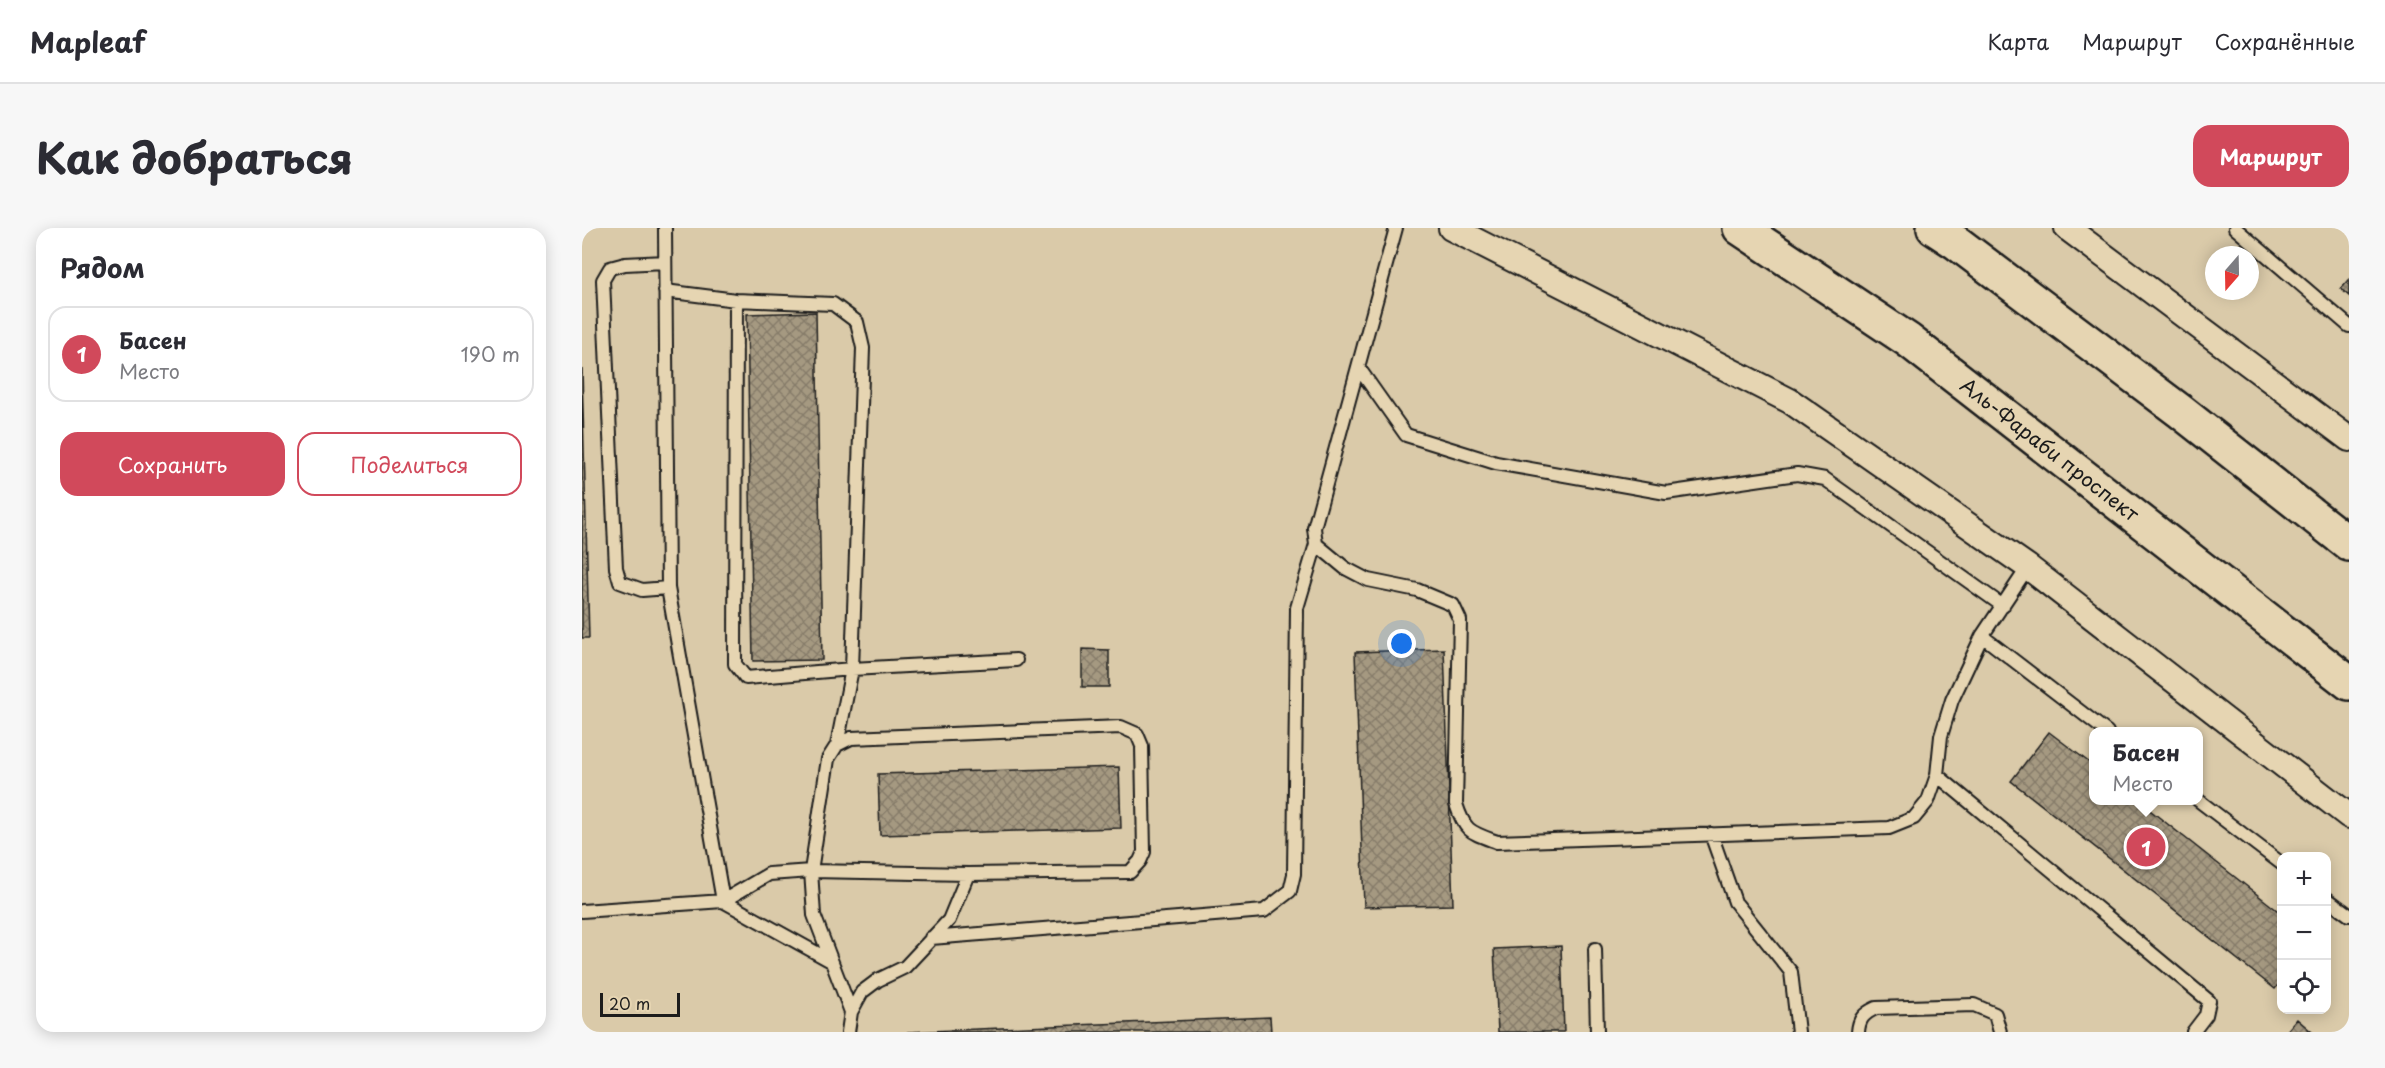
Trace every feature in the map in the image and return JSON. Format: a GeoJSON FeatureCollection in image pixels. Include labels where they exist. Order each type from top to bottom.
{"type":"FeatureCollection","features":[{"type":"Feature","properties":{"kind":"street"},"geometry":{"type":"LineString","coordinates":[[1451,228],[1790,401],[2028,567],[2349,816]]}},
{"type":"Feature","properties":{"kind":"street","name":"Аль-Фараби проспект"},"geometry":{"type":"LineString","coordinates":[[1740,228],[1908,340],[2349,683]]}},
{"type":"Feature","properties":{"kind":"street"},"geometry":{"type":"LineString","coordinates":[[1934,228],[2180,411],[2349,544]]}},
{"type":"Feature","properties":{"kind":"street"},"geometry":{"type":"LineString","coordinates":[[2067,228],[2349,439]]}},
{"type":"Feature","properties":{"kind":"lane"},"geometry":{"type":"LineString","coordinates":[[665,228],[668,588],[723,902]]}},
{"type":"Feature","properties":{"kind":"lane"},"geometry":{"type":"LineString","coordinates":[[931,938],[1264,911],[1290,891],[1293,874],[1297,608],[1316,544],[1314,528],[1396,228]]}},
{"type":"Feature","properties":{"kind":"lane"},"geometry":{"type":"LineString","coordinates":[[2235,228],[2349,326]]}},
{"type":"Feature","properties":{"kind":"lane"},"geometry":{"type":"LineString","coordinates":[[665,262],[625,264],[610,268],[603,280],[616,568],[620,582],[642,590],[668,588]]}},
{"type":"Feature","properties":{"kind":"lane"},"geometry":{"type":"LineString","coordinates":[[665,291],[736,300],[833,304],[857,322],[863,348],[852,669],[837,745],[828,759],[811,871],[814,915],[851,1012]]}},
{"type":"Feature","properties":{"kind":"lane"},"geometry":{"type":"LineString","coordinates":[[736,300],[735,663],[746,678],[852,669],[1016,660]]}},
{"type":"Feature","properties":{"kind":"lane"},"geometry":{"type":"LineString","coordinates":[[1358,368],[1406,435],[1496,463],[1666,493],[1797,474],[1825,479],[2003,606]]}},
{"type":"Feature","properties":{"kind":"lane"},"geometry":{"type":"LineString","coordinates":[[1316,544],[1346,568],[1368,580],[1417,590],[1453,604],[1460,620],[1456,804],[1463,824],[1475,834],[1497,842],[1889,828],[1914,818],[1928,801],[1937,775],[1941,736],[1952,700],[1982,636],[2028,567]]}},
{"type":"Feature","properties":{"kind":"lane"},"geometry":{"type":"LineString","coordinates":[[1982,636],[2100,727]]}},
{"type":"Feature","properties":{"kind":"lane"},"geometry":{"type":"LineString","coordinates":[[582,911],[723,902],[769,874],[811,871],[968,874],[1130,872],[1140,861],[1144,852],[1142,746],[1137,735],[1121,727],[851,738],[837,745]]}},
{"type":"Feature","properties":{"kind":"lane"},"geometry":{"type":"LineString","coordinates":[[1937,775],[2209,1001],[2206,1015],[2193,1032]]}},
{"type":"Feature","properties":{"kind":"lane"},"geometry":{"type":"LineString","coordinates":[[2203,805],[2277,860]]}},
{"type":"Feature","properties":{"kind":"lane"},"geometry":{"type":"LineString","coordinates":[[1712,834],[1735,902],[1791,972],[1798,1032]]}},
{"type":"Feature","properties":{"kind":"lane"},"geometry":{"type":"LineString","coordinates":[[848,1032],[851,1012],[862,992],[878,980],[905,967],[949,920],[968,874]]}},
{"type":"Feature","properties":{"kind":"lane"},"geometry":{"type":"LineString","coordinates":[[723,902],[831,961]]}},
{"type":"Feature","properties":{"kind":"lane"},"geometry":{"type":"LineString","coordinates":[[2331,902],[2349,915]]}},
{"type":"Feature","properties":{"kind":"lane"},"geometry":{"type":"LineString","coordinates":[[1595,949],[1598,1032]]}},
{"type":"Feature","properties":{"kind":"lane"},"geometry":{"type":"LineString","coordinates":[[1858,1032],[1859,1021],[1866,1013],[1876,1008],[1974,1005],[1995,1014],[2000,1032]]}},
{"type":"Feature","properties":{"kind":"building"},"geometry":{"type":"Polygon","coordinates":[[[2349,280],[2349,296],[2341,289],[2349,280]]]}},
{"type":"Feature","properties":{"kind":"building"},"geometry":{"type":"Polygon","coordinates":[[[816,312],[822,660],[753,661],[747,314],[816,312]]]}},
{"type":"Feature","properties":{"kind":"building"},"geometry":{"type":"Polygon","coordinates":[[[582,369],[589,638],[582,638],[582,369]]]}},
{"type":"Feature","properties":{"kind":"building"},"geometry":{"type":"Polygon","coordinates":[[[1082,649],[1109,650],[1109,687],[1082,687],[1082,649]]]}},
{"type":"Feature","properties":{"kind":"building"},"geometry":{"type":"Polygon","coordinates":[[[1444,649],[1453,905],[1364,907],[1355,652],[1444,649]]]}},
{"type":"Feature","properties":{"kind":"building"},"geometry":{"type":"Polygon","coordinates":[[[2049,732],[2089,762],[2089,805],[2143,805],[2277,910],[2277,986],[2275,989],[2011,781],[2049,732]]]}},
{"type":"Feature","properties":{"kind":"building"},"geometry":{"type":"Polygon","coordinates":[[[2049,732],[2089,762],[2089,805],[2143,805],[2277,910],[2277,986],[2275,989],[2011,781],[2049,732]]]}},
{"type":"Feature","properties":{"kind":"building"},"geometry":{"type":"Polygon","coordinates":[[[1119,767],[1121,828],[880,835],[878,774],[1119,767]]]}},
{"type":"Feature","properties":{"kind":"building"},"geometry":{"type":"Polygon","coordinates":[[[1561,946],[1564,1032],[1498,1032],[1494,949],[1561,946]]]}},
{"type":"Feature","properties":{"kind":"building"},"geometry":{"type":"Polygon","coordinates":[[[1270,1017],[1271,1032],[907,1032],[1270,1017]]]}},
{"type":"Feature","properties":{"kind":"building"},"geometry":{"type":"Polygon","coordinates":[[[2297,1019],[2312,1032],[2286,1032],[2297,1019]]]}},
{"type":"Feature","properties":{"kind":"place","name":"Басен"},"geometry":{"type":"Point","coordinates":[2146,847]}}]}
